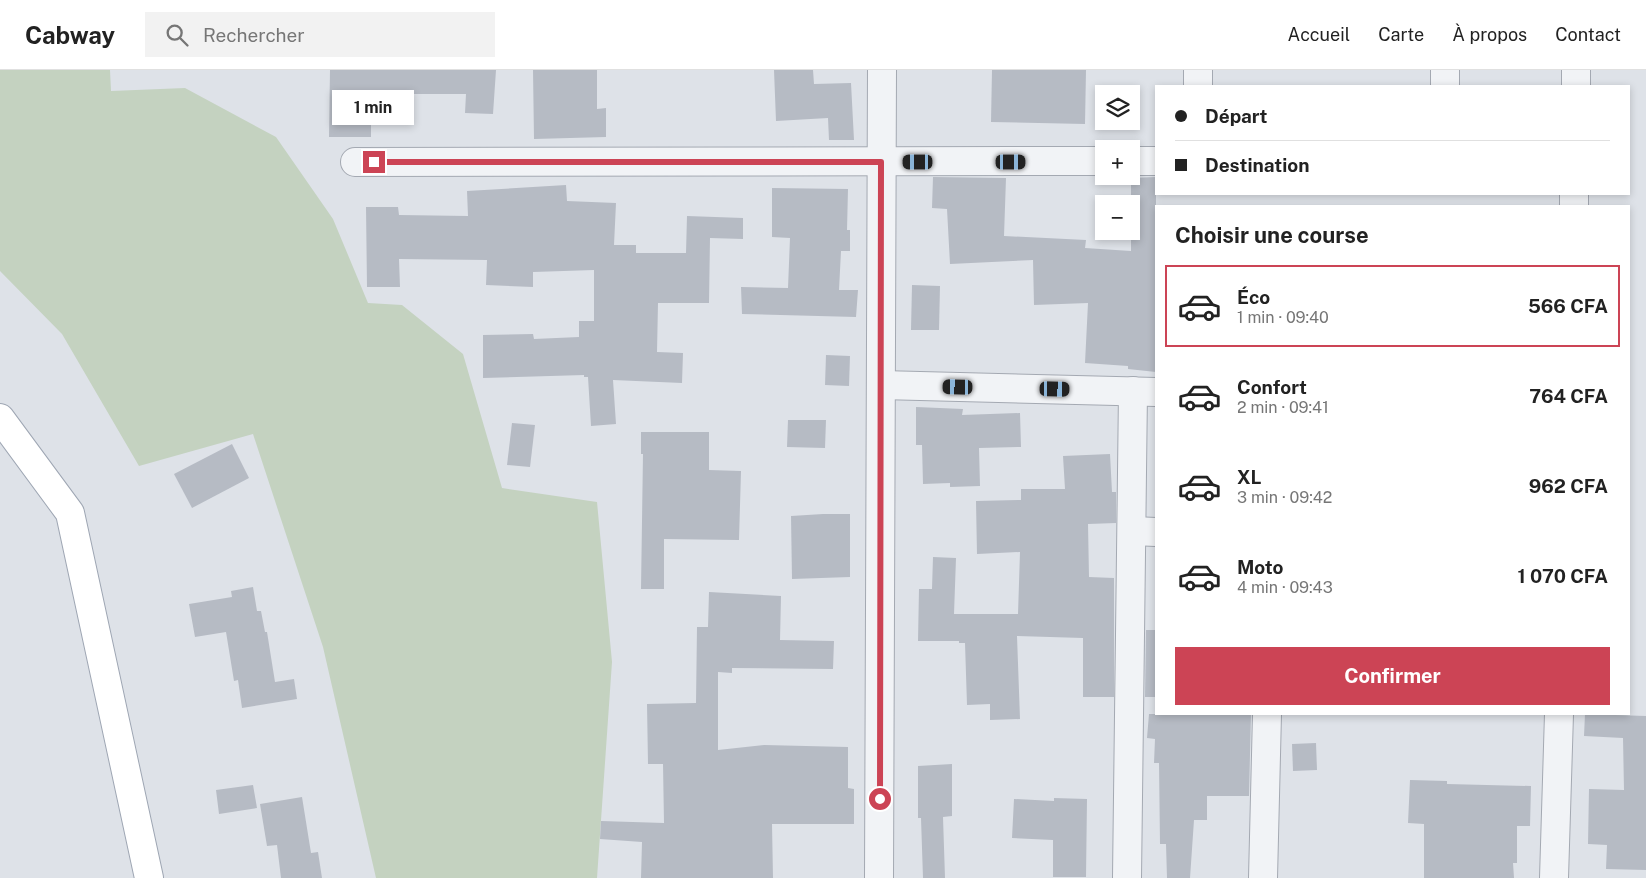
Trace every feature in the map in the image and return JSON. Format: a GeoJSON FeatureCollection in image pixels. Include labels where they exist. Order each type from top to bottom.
{"type":"FeatureCollection","features":[{"type":"Feature","properties":{"kind":"main road"},"geometry":{"type":"LineString","coordinates":[[0,418],[70,513],[149,878]]}},
{"type":"Feature","properties":{"kind":"street"},"geometry":{"type":"LineString","coordinates":[[879,878],[882,70]]}},
{"type":"Feature","properties":{"kind":"street"},"geometry":{"type":"LineString","coordinates":[[1198,70],[1198,85]]}},
{"type":"Feature","properties":{"kind":"street"},"geometry":{"type":"LineString","coordinates":[[1445,70],[1445,85]]}},
{"type":"Feature","properties":{"kind":"street"},"geometry":{"type":"LineString","coordinates":[[1576,70],[1576,85]]}},
{"type":"Feature","properties":{"kind":"street"},"geometry":{"type":"LineString","coordinates":[[355,162],[1095,161]]}},
{"type":"Feature","properties":{"kind":"street"},"geometry":{"type":"LineString","coordinates":[[1140,161],[1155,161]]}},
{"type":"Feature","properties":{"kind":"street"},"geometry":{"type":"LineString","coordinates":[[881,385],[1144,392],[1144,532],[1127,878]]}},
{"type":"Feature","properties":{"kind":"street"},"geometry":{"type":"LineString","coordinates":[[1263,878],[1267,715]]}},
{"type":"Feature","properties":{"kind":"street"},"geometry":{"type":"LineString","coordinates":[[1554,878],[1559,715]]}},
{"type":"Feature","properties":{"kind":"green space"},"geometry":{"type":"Polygon","coordinates":[[[0,70],[110,70],[111,91],[185,88],[276,137],[333,219],[368,303],[402,305],[463,354],[502,488],[597,502],[612,662],[597,878],[376,878],[323,647],[253,434],[139,466],[62,334],[0,271],[0,70]]]}},
{"type":"Feature","properties":{"kind":"building"},"geometry":{"type":"Polygon","coordinates":[[[330,70],[496,70],[493,114],[465,113],[466,94],[371,94],[371,137],[329,137],[330,70]]]}},
{"type":"Feature","properties":{"kind":"building"},"geometry":{"type":"Polygon","coordinates":[[[533,70],[597,70],[597,109],[606,108],[606,137],[534,139],[533,70]]]}},
{"type":"Feature","properties":{"kind":"building"},"geometry":{"type":"Polygon","coordinates":[[[774,70],[813,70],[814,84],[851,83],[854,140],[829,140],[828,118],[776,121],[774,70]]]}},
{"type":"Feature","properties":{"kind":"building"},"geometry":{"type":"Polygon","coordinates":[[[992,70],[1086,70],[1085,124],[991,122],[992,70]]]}},
{"type":"Feature","properties":{"kind":"building"},"geometry":{"type":"Polygon","coordinates":[[[933,177],[1006,178],[1004,236],[1086,240],[1085,248],[1131,251],[1131,240],[1140,240],[1140,195],[1131,195],[1131,185],[1140,185],[1140,178],[1155,177],[1155,372],[1128,369],[1128,366],[1085,363],[1088,303],[1034,305],[1033,260],[950,264],[947,209],[932,208],[933,177]]]}},
{"type":"Feature","properties":{"kind":"building"},"geometry":{"type":"Polygon","coordinates":[[[566,185],[567,201],[616,203],[614,245],[636,245],[636,253],[686,253],[687,216],[743,218],[743,239],[710,238],[709,303],[658,303],[657,352],[683,353],[682,383],[613,380],[616,424],[591,426],[588,377],[584,377],[584,375],[483,378],[483,335],[533,334],[534,339],[579,337],[579,321],[594,321],[594,270],[533,272],[533,287],[486,285],[487,260],[399,259],[400,287],[367,287],[366,207],[398,207],[399,215],[468,216],[467,191],[566,185]]]}},
{"type":"Feature","properties":{"kind":"building"},"geometry":{"type":"Polygon","coordinates":[[[772,188],[848,189],[847,230],[850,230],[850,251],[841,251],[839,290],[858,290],[856,317],[742,314],[741,287],[788,288],[790,238],[772,237],[772,188]]]}},
{"type":"Feature","properties":{"kind":"building"},"geometry":{"type":"Polygon","coordinates":[[[912,285],[940,286],[939,330],[911,330],[912,285]]]}},
{"type":"Feature","properties":{"kind":"building"},"geometry":{"type":"Polygon","coordinates":[[[826,355],[850,356],[849,386],[825,385],[826,355]]]}},
{"type":"Feature","properties":{"kind":"building"},"geometry":{"type":"Polygon","coordinates":[[[916,407],[963,409],[962,415],[1020,413],[1021,447],[979,448],[980,486],[950,487],[950,483],[923,484],[922,445],[916,445],[916,407]]]}},
{"type":"Feature","properties":{"kind":"building"},"geometry":{"type":"Polygon","coordinates":[[[788,420],[826,420],[825,448],[787,447],[788,420]]]}},
{"type":"Feature","properties":{"kind":"building"},"geometry":{"type":"Polygon","coordinates":[[[512,423],[535,425],[530,467],[507,465],[512,423]]]}},
{"type":"Feature","properties":{"kind":"building"},"geometry":{"type":"Polygon","coordinates":[[[641,432],[709,432],[709,470],[741,471],[739,540],[664,539],[664,589],[641,589],[643,454],[641,454],[641,432]]]}},
{"type":"Feature","properties":{"kind":"building"},"geometry":{"type":"Polygon","coordinates":[[[232,444],[249,478],[192,508],[174,474],[232,444]]]}},
{"type":"Feature","properties":{"kind":"building"},"geometry":{"type":"Polygon","coordinates":[[[1110,454],[1112,492],[1116,492],[1116,523],[1088,524],[1089,577],[1114,578],[1114,697],[1083,697],[1083,638],[1017,636],[1020,719],[990,720],[990,704],[967,705],[965,643],[959,643],[959,641],[918,641],[919,589],[932,589],[933,557],[956,558],[954,614],[1018,614],[1020,552],[977,554],[976,501],[1021,500],[1021,489],[1065,489],[1063,456],[1110,454]]]}},
{"type":"Feature","properties":{"kind":"building"},"geometry":{"type":"Polygon","coordinates":[[[850,514],[850,577],[792,579],[791,516],[850,514]]]}},
{"type":"Feature","properties":{"kind":"building"},"geometry":{"type":"Polygon","coordinates":[[[253,587],[257,611],[261,611],[265,632],[267,632],[275,682],[294,679],[297,699],[242,708],[238,680],[234,681],[226,632],[195,637],[189,604],[232,597],[231,591],[253,587]]]}},
{"type":"Feature","properties":{"kind":"building"},"geometry":{"type":"Polygon","coordinates":[[[709,592],[781,596],[780,640],[834,641],[833,669],[732,668],[732,673],[718,672],[718,750],[764,745],[848,747],[848,788],[854,789],[854,824],[772,824],[773,878],[641,878],[642,842],[600,839],[601,821],[664,823],[663,764],[648,764],[647,704],[696,703],[697,627],[708,627],[709,592]]]}},
{"type":"Feature","properties":{"kind":"building"},"geometry":{"type":"Polygon","coordinates":[[[1146,630],[1155,630],[1155,697],[1145,697],[1146,630]]]}},
{"type":"Feature","properties":{"kind":"building"},"geometry":{"type":"Polygon","coordinates":[[[1149,714],[1251,715],[1249,796],[1207,796],[1207,820],[1194,820],[1190,878],[1167,878],[1166,844],[1160,844],[1159,763],[1154,763],[1155,739],[1147,738],[1149,714]]]}},
{"type":"Feature","properties":{"kind":"building"},"geometry":{"type":"Polygon","coordinates":[[[1585,715],[1646,716],[1646,870],[1606,869],[1607,845],[1588,844],[1589,789],[1624,790],[1623,738],[1584,736],[1585,715]]]}},
{"type":"Feature","properties":{"kind":"building"},"geometry":{"type":"Polygon","coordinates":[[[1316,743],[1317,770],[1293,771],[1292,744],[1316,743]]]}},
{"type":"Feature","properties":{"kind":"building"},"geometry":{"type":"Polygon","coordinates":[[[952,764],[952,816],[943,817],[945,878],[923,878],[921,818],[918,818],[918,766],[952,764]]]}},
{"type":"Feature","properties":{"kind":"building"},"geometry":{"type":"Polygon","coordinates":[[[1410,780],[1447,781],[1447,784],[1531,786],[1530,826],[1517,826],[1517,863],[1513,863],[1514,878],[1424,878],[1424,824],[1408,823],[1410,780]]]}},
{"type":"Feature","properties":{"kind":"building"},"geometry":{"type":"Polygon","coordinates":[[[253,785],[257,808],[219,814],[216,790],[253,785]]]}},
{"type":"Feature","properties":{"kind":"building"},"geometry":{"type":"Polygon","coordinates":[[[302,797],[311,853],[318,852],[322,878],[281,878],[277,845],[267,846],[260,804],[302,797]]]}},
{"type":"Feature","properties":{"kind":"building"},"geometry":{"type":"Polygon","coordinates":[[[1054,798],[1087,799],[1086,877],[1053,877],[1053,840],[1012,838],[1014,799],[1054,801],[1054,798]]]}},
{"type":"Feature","properties":{"kind":"route"},"geometry":{"type":"LineString","coordinates":[[374,162],[881,162],[880,799]]}}]}
